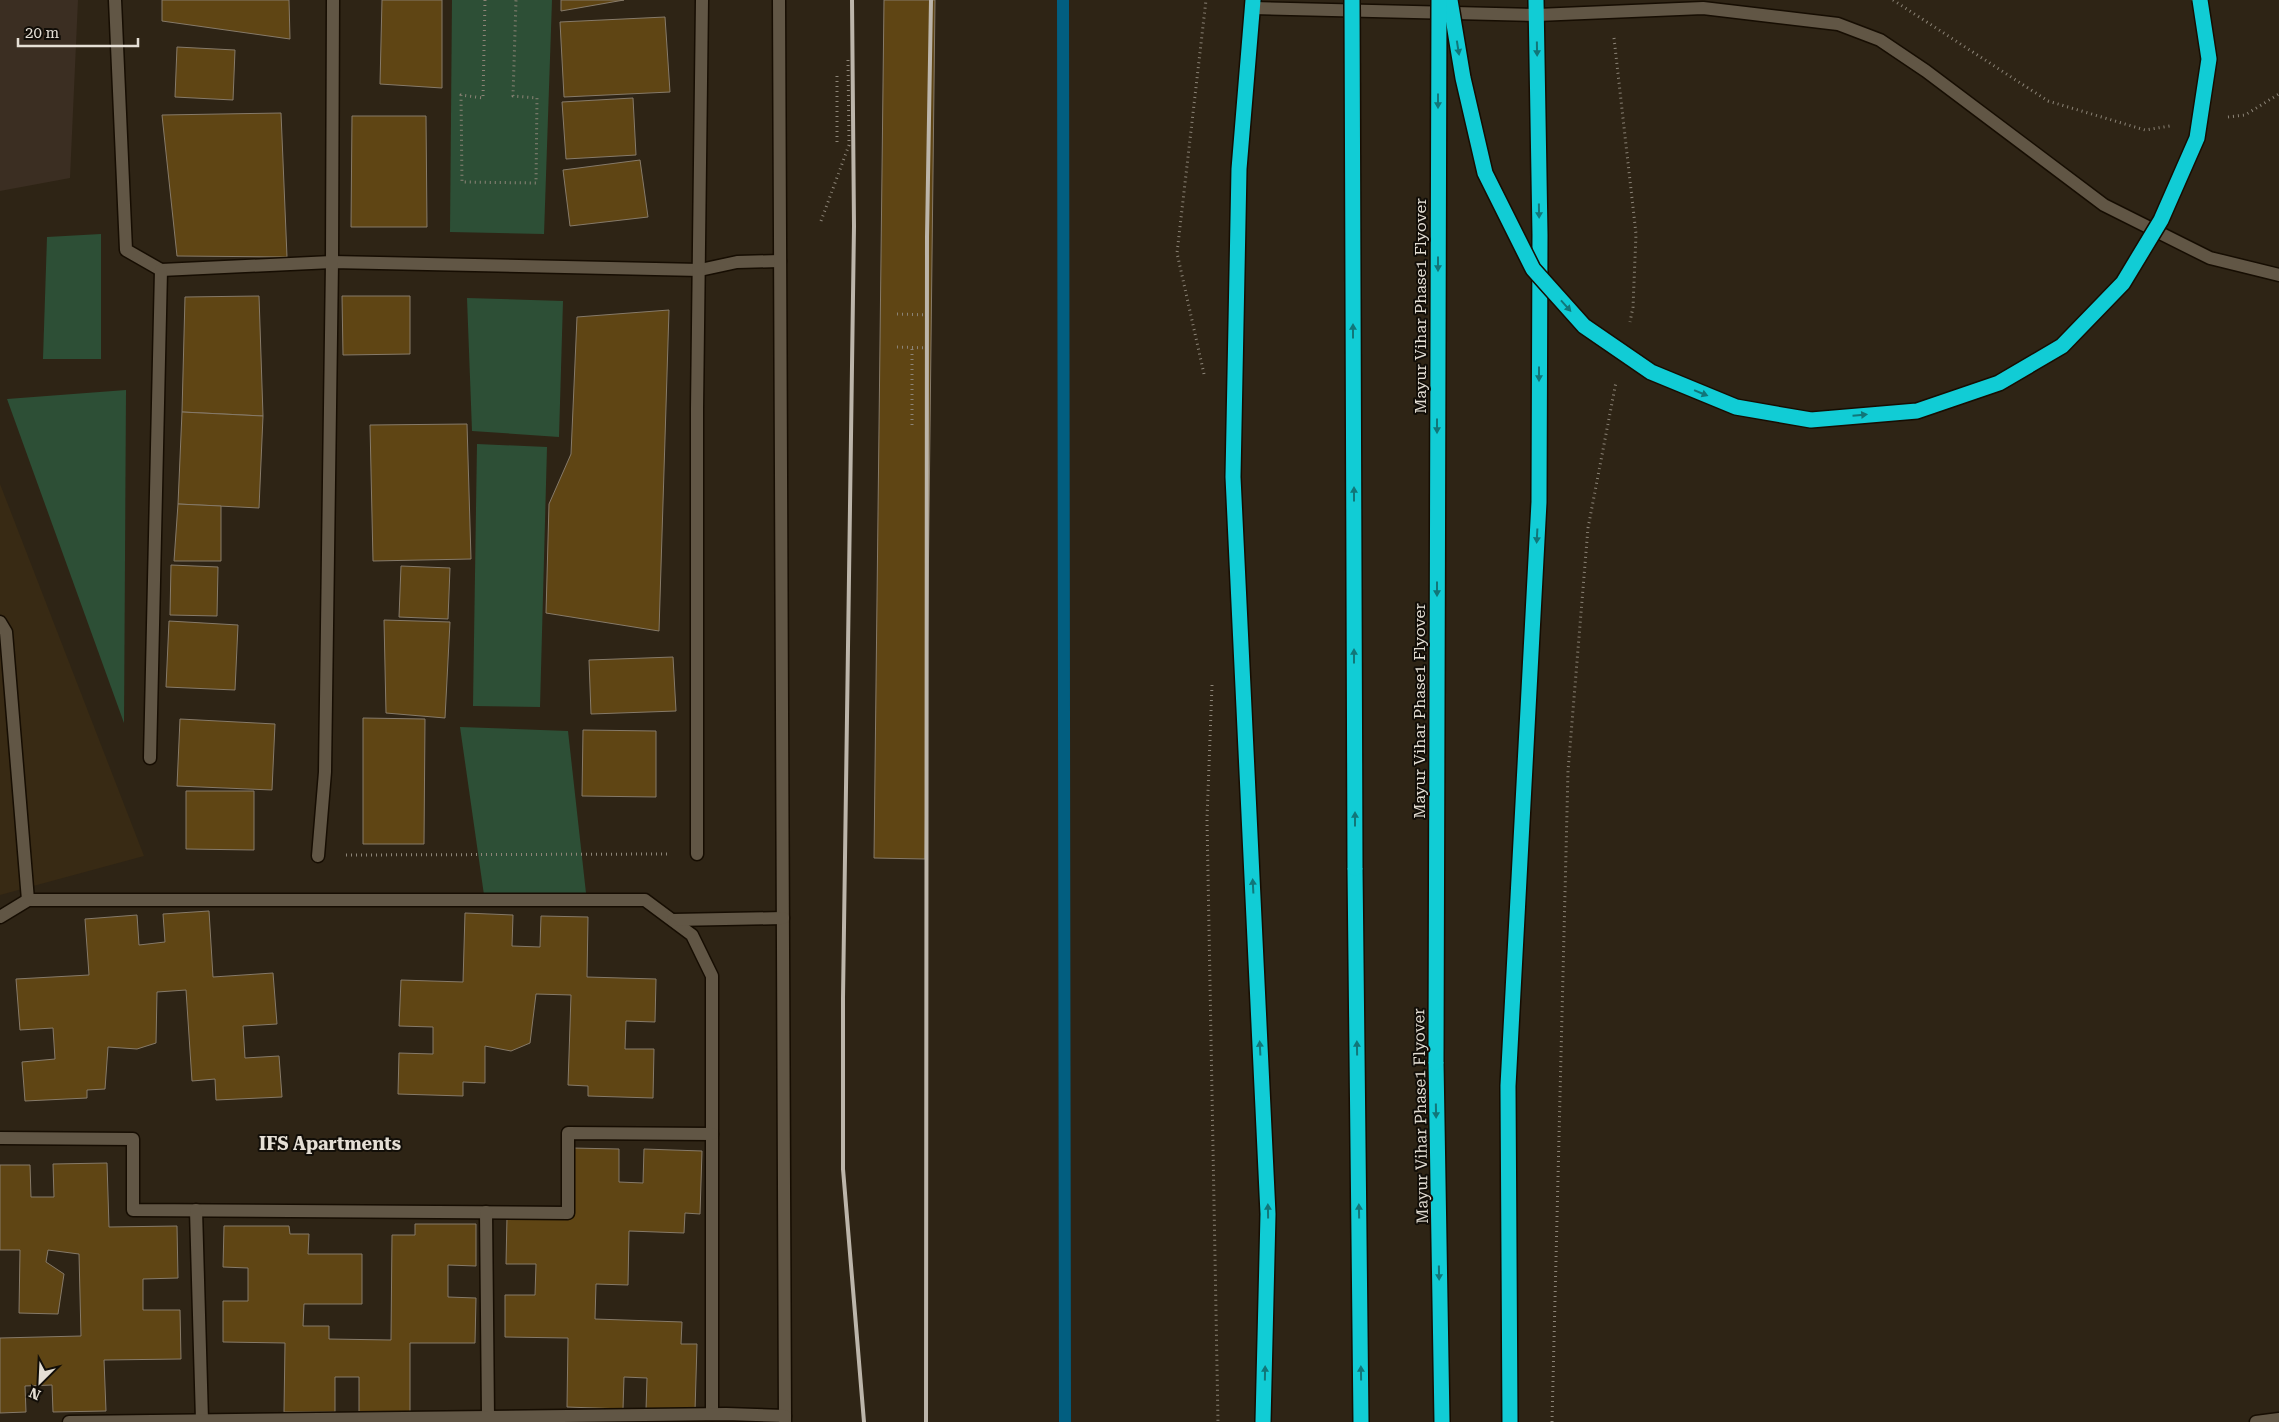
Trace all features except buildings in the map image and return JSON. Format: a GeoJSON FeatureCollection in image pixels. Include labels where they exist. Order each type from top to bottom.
{"type":"FeatureCollection","features":[{"type":"Feature","properties":{"kind":"highway"},"geometry":{"type":"LineString","coordinates":[[1352,0],[1355,868],[1361,1422]]}},
{"type":"Feature","properties":{"kind":"highway","name":"Mayur Vihar Phase1 Flyover"},"geometry":{"type":"LineString","coordinates":[[1439,0],[1436,1062],[1442,1422]]}},
{"type":"Feature","properties":{"kind":"highway"},"geometry":{"type":"LineString","coordinates":[[1450,0],[1463,78],[1485,173],[1533,269],[1584,326],[1651,372],[1736,407],[1811,420],[1917,410],[1999,383],[2062,346],[2123,283],[2161,220],[2198,138],[2209,59],[2200,0]]}},
{"type":"Feature","properties":{"kind":"highway"},"geometry":{"type":"LineString","coordinates":[[1253,4],[1239,169],[1234,477],[1268,1214],[1264,1422]]}},
{"type":"Feature","properties":{"kind":"highway"},"geometry":{"type":"LineString","coordinates":[[1510,1422],[1508,1086],[1539,502],[1540,235],[1536,7]]}},
{"type":"Feature","properties":{"kind":"street"},"geometry":{"type":"LineString","coordinates":[[115,0],[126,250],[161,270],[332,262],[700,270],[737,262],[780,261]]}},
{"type":"Feature","properties":{"kind":"street"},"geometry":{"type":"LineString","coordinates":[[318,856],[324,772],[332,262],[333,0]]}},
{"type":"Feature","properties":{"kind":"street"},"geometry":{"type":"LineString","coordinates":[[697,854],[697,409],[702,0]]}},
{"type":"Feature","properties":{"kind":"street"},"geometry":{"type":"LineString","coordinates":[[68,1422],[712,1414],[785,1419],[779,0]]}},
{"type":"Feature","properties":{"kind":"street"},"geometry":{"type":"LineString","coordinates":[[1253,4],[1536,7],[1611,12],[1703,8],[1838,24],[1880,40],[1926,72],[2104,205],[2210,258],[2279,275]]}},
{"type":"Feature","properties":{"kind":"street"},"geometry":{"type":"LineString","coordinates":[[150,758],[161,270]]}},
{"type":"Feature","properties":{"kind":"street"},"geometry":{"type":"LineString","coordinates":[[0,622],[6,632],[28,900]]}},
{"type":"Feature","properties":{"kind":"street"},"geometry":{"type":"LineString","coordinates":[[0,917],[28,900],[645,900],[692,935],[712,976],[712,1414]]}},
{"type":"Feature","properties":{"kind":"street"},"geometry":{"type":"LineString","coordinates":[[673,920],[783,918]]}},
{"type":"Feature","properties":{"kind":"street"},"geometry":{"type":"LineString","coordinates":[[0,1138],[133,1139],[133,1210],[568,1213],[568,1133],[712,1134]]}},
{"type":"Feature","properties":{"kind":"street"},"geometry":{"type":"LineString","coordinates":[[196,1210],[202,1420]]}},
{"type":"Feature","properties":{"kind":"street"},"geometry":{"type":"LineString","coordinates":[[486,1212],[488,1417]]}},
{"type":"Feature","properties":{"kind":"street"},"geometry":{"type":"LineString","coordinates":[[2256,1422],[2279,1419]]}},
{"type":"Feature","properties":{"kind":"path"},"geometry":{"type":"LineString","coordinates":[[486,0],[484,98],[461,95],[462,182],[536,183],[537,98],[512,96],[516,0]]}},
{"type":"Feature","properties":{"kind":"path"},"geometry":{"type":"LineString","coordinates":[[1205,379],[1177,253],[1206,0]]}},
{"type":"Feature","properties":{"kind":"path"},"geometry":{"type":"LineString","coordinates":[[1893,0],[2048,101],[2145,130],[2172,126]]}},
{"type":"Feature","properties":{"kind":"path"},"geometry":{"type":"LineString","coordinates":[[1611,12],[1636,234],[1633,307],[1629,325]]}},
{"type":"Feature","properties":{"kind":"path"},"geometry":{"type":"LineString","coordinates":[[821,220],[849,145],[848,60]]}},
{"type":"Feature","properties":{"kind":"path"},"geometry":{"type":"LineString","coordinates":[[836,76],[837,143]]}},
{"type":"Feature","properties":{"kind":"path"},"geometry":{"type":"LineString","coordinates":[[2227,117],[2245,115],[2279,94]]}},
{"type":"Feature","properties":{"kind":"path"},"geometry":{"type":"LineString","coordinates":[[897,314],[930,315]]}},
{"type":"Feature","properties":{"kind":"path"},"geometry":{"type":"LineString","coordinates":[[897,347],[930,348]]}},
{"type":"Feature","properties":{"kind":"path"},"geometry":{"type":"LineString","coordinates":[[912,347],[912,424]]}},
{"type":"Feature","properties":{"kind":"path"},"geometry":{"type":"LineString","coordinates":[[1552,1422],[1568,771],[1588,528],[1617,379]]}},
{"type":"Feature","properties":{"kind":"path"},"geometry":{"type":"LineString","coordinates":[[1212,682],[1207,819],[1218,1422]]}},
{"type":"Feature","properties":{"kind":"path"},"geometry":{"type":"LineString","coordinates":[[318,856],[697,854]]}},
{"type":"Feature","properties":{"kind":"shaded area"},"geometry":{"type":"Polygon","coordinates":[[[0,0],[78,0],[70,178],[0,191],[0,0]]]}},
{"type":"Feature","properties":{"kind":"shaded area"},"geometry":{"type":"Polygon","coordinates":[[[0,484],[144,856],[0,895],[0,484]]]}},
{"type":"Feature","properties":{"kind":"green space"},"geometry":{"type":"Polygon","coordinates":[[[452,0],[552,0],[544,234],[450,232],[452,0]]]}},
{"type":"Feature","properties":{"kind":"green space"},"geometry":{"type":"Polygon","coordinates":[[[101,234],[101,359],[43,359],[47,237],[101,234]]]}},
{"type":"Feature","properties":{"kind":"green space"},"geometry":{"type":"Polygon","coordinates":[[[467,298],[563,301],[559,437],[472,431],[467,298]]]}},
{"type":"Feature","properties":{"kind":"green space"},"geometry":{"type":"Polygon","coordinates":[[[126,390],[124,723],[7,399],[126,390]]]}},
{"type":"Feature","properties":{"kind":"green space"},"geometry":{"type":"Polygon","coordinates":[[[477,444],[547,447],[540,707],[473,706],[477,444]]]}},
{"type":"Feature","properties":{"kind":"green space"},"geometry":{"type":"Polygon","coordinates":[[[460,727],[568,731],[587,902],[485,902],[460,727]]]}},
{"type":"Feature","properties":{"kind":"waterway"},"geometry":{"type":"LineString","coordinates":[[1063,0],[1065,1422]]}},
{"type":"Feature","properties":{"kind":"railway"},"geometry":{"type":"LineString","coordinates":[[852,0],[854,226],[843,998],[843,1169],[864,1422]]}},
{"type":"Feature","properties":{"kind":"railway"},"geometry":{"type":"LineString","coordinates":[[926,1422],[927,237],[931,0]]}},
{"type":"Feature","properties":{"kind":"district","name":"IFS Apartments"},"geometry":{"type":"Point","coordinates":[330,1144]}}]}
